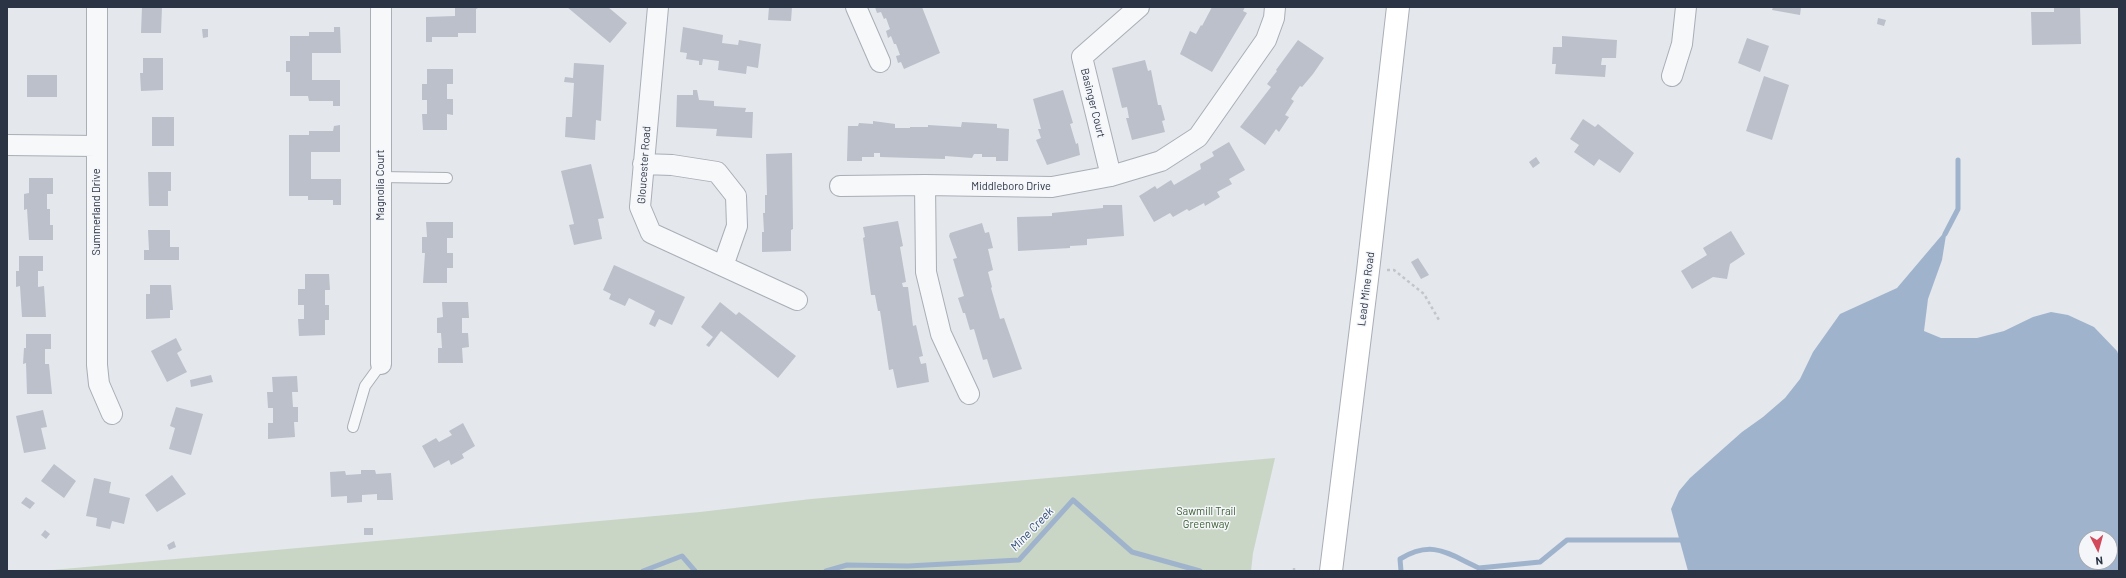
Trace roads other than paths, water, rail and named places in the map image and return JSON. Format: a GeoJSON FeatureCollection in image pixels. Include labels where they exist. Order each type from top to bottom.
{"type":"FeatureCollection","features":[{"type":"Feature","properties":{"kind":"main road","name":"Lead Mine Road"},"geometry":{"type":"LineString","coordinates":[[1331,571],[1368,271],[1398,7]]}},
{"type":"Feature","properties":{"kind":"street","name":"Summerland Drive"},"geometry":{"type":"LineString","coordinates":[[97,7],[97,365],[99,384],[112,414]]}},
{"type":"Feature","properties":{"kind":"street","name":"Magnolia Court"},"geometry":{"type":"LineString","coordinates":[[381,7],[380,177],[382,364]]}},
{"type":"Feature","properties":{"kind":"street","name":"Gloucester Road"},"geometry":{"type":"LineString","coordinates":[[658,7],[640,207],[650,233],[797,300]]}},
{"type":"Feature","properties":{"kind":"street"},"geometry":{"type":"LineString","coordinates":[[856,7],[880,62]]}},
{"type":"Feature","properties":{"kind":"street","name":"Basinger Court"},"geometry":{"type":"LineString","coordinates":[[1111,176],[1082,57],[1139,7]]}},
{"type":"Feature","properties":{"kind":"street","name":"Middleboro Drive"},"geometry":{"type":"LineString","coordinates":[[840,186],[1052,187],[1111,176],[1160,161],[1198,137],[1266,40],[1274,18],[1275,7]]}},
{"type":"Feature","properties":{"kind":"street"},"geometry":{"type":"LineString","coordinates":[[1672,76],[1682,44],[1686,7]]}},
{"type":"Feature","properties":{"kind":"street"},"geometry":{"type":"LineString","coordinates":[[7,145],[96,146]]}},
{"type":"Feature","properties":{"kind":"street"},"geometry":{"type":"LineString","coordinates":[[643,164],[672,165],[718,172],[736,196],[736,226],[723,266]]}},
{"type":"Feature","properties":{"kind":"street"},"geometry":{"type":"LineString","coordinates":[[925,186],[926,272],[941,334],[969,394]]}},
{"type":"Feature","properties":{"kind":"lane"},"geometry":{"type":"LineString","coordinates":[[380,177],[447,178]]}},
{"type":"Feature","properties":{"kind":"lane"},"geometry":{"type":"LineString","coordinates":[[354,427],[365,386],[382,364]]}},
{"type":"Feature","properties":{"kind":"water"},"geometry":{"type":"Polygon","coordinates":[[[1947,229],[1942,260],[1928,299],[1924,331],[1941,338],[1977,338],[2004,331],[2033,317],[2051,312],[2068,315],[2094,327],[2117,351],[2119,356],[2119,571],[1688,571],[1671,509],[1679,491],[1690,478],[1742,432],[1763,417],[1785,398],[1800,379],[1813,352],[1840,314],[1897,288],[1947,229]]]}},
{"type":"Feature","properties":{"kind":"waterway"},"geometry":{"type":"LineString","coordinates":[[1945,234],[1958,209],[1958,160]]}},
{"type":"Feature","properties":{"kind":"waterway","name":"Mine Creek"},"geometry":{"type":"LineString","coordinates":[[826,571],[847,565],[908,566],[1019,560],[1073,500],[1132,552],[1200,571]]}},
{"type":"Feature","properties":{"kind":"waterway"},"geometry":{"type":"LineString","coordinates":[[1479,568],[1540,562],[1567,540],[1681,540],[1685,537]]}},
{"type":"Feature","properties":{"kind":"waterway","name":"Mine Creek"},"geometry":{"type":"LineString","coordinates":[[1401,571],[1400,559],[1412,553],[1431,549],[1449,554],[1479,568],[1482,571]]}},
{"type":"Feature","properties":{"kind":"waterway","name":"Mine Creek"},"geometry":{"type":"LineString","coordinates":[[643,571],[682,556],[695,571]]}},
{"type":"Feature","properties":{"kind":"park label","name":"Sawmill Trail Greenway"},"geometry":{"type":"Point","coordinates":[1206,517]}}]}
